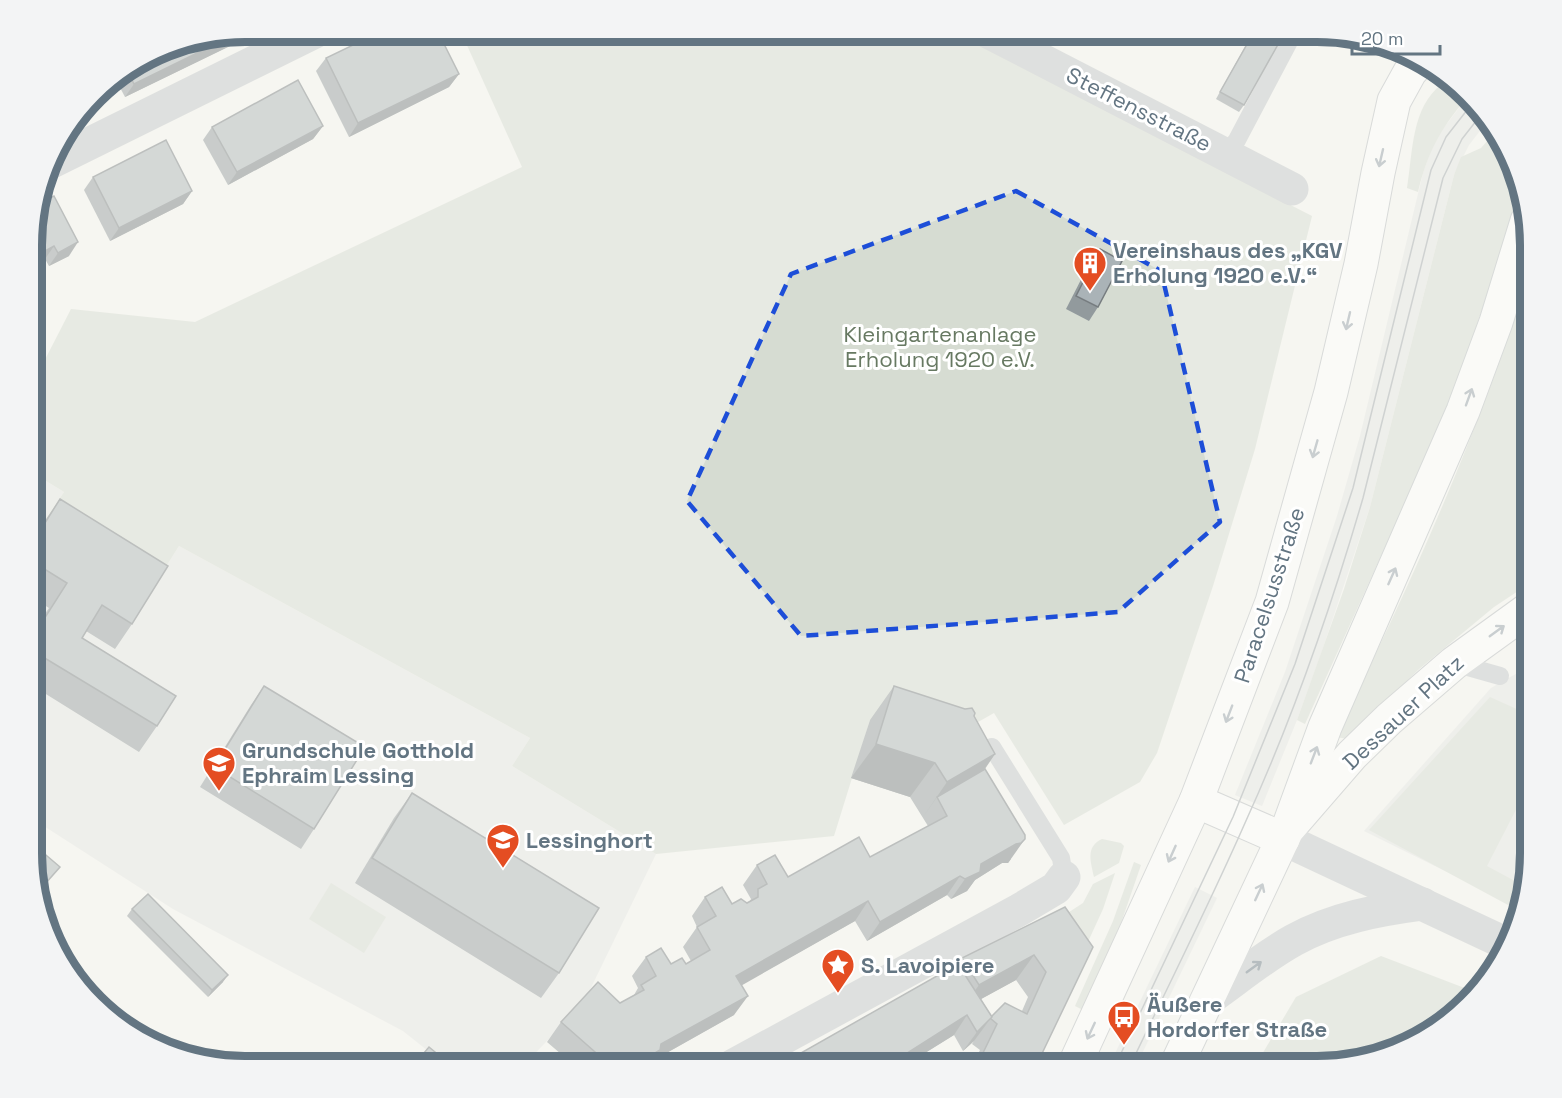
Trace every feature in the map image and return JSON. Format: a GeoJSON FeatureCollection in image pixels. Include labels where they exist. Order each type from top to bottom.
{"type":"FeatureCollection","features":[{"type":"Feature","properties":{"kind":"main road","name":"Paracelsusstraße"},"geometry":{"type":"LineString","coordinates":[[1079,1056],[1196,801],[1272,602],[1331,392],[1361,264],[1402,61]]}},
{"type":"Feature","properties":{"kind":"main road","name":"Paracelsusstraße"},"geometry":{"type":"LineString","coordinates":[[1394,101],[1414,67]]}},
{"type":"Feature","properties":{"kind":"main road"},"geometry":{"type":"LineString","coordinates":[[1181,1056],[1285,834],[1325,727],[1463,411],[1496,322],[1520,244]]}},
{"type":"Feature","properties":{"kind":"main road","name":"Dessauer Platz"},"geometry":{"type":"LineString","coordinates":[[1285,834],[1352,755],[1389,719],[1454,663],[1520,615]]}},
{"type":"Feature","properties":{"kind":"main road"},"geometry":{"type":"LineString","coordinates":[[1196,801],[1285,834]]}},
{"type":"Feature","properties":{"kind":"street"},"geometry":{"type":"LineString","coordinates":[[62,157],[295,42]]}},
{"type":"Feature","properties":{"kind":"street","name":"Steffensstraße"},"geometry":{"type":"LineString","coordinates":[[1008,42],[1292,189]]}},
{"type":"Feature","properties":{"kind":"street"},"geometry":{"type":"LineString","coordinates":[[1285,834],[1500,941]]}},
{"type":"Feature","properties":{"kind":"street"},"geometry":{"type":"LineString","coordinates":[[750,1056],[1019,910],[1056,888],[1064,877]]}},
{"type":"Feature","properties":{"kind":"street"},"geometry":{"type":"LineString","coordinates":[[1206,1002],[1279,949],[1304,935],[1378,910],[1423,904]]}},
{"type":"Feature","properties":{"kind":"lane","name":"Steffensstraße"},"geometry":{"type":"LineString","coordinates":[[1226,154],[1237,140],[1289,42]]}},
{"type":"Feature","properties":{"kind":"lane"},"geometry":{"type":"LineString","coordinates":[[1454,663],[1500,676]]}},
{"type":"Feature","properties":{"kind":"lane"},"geometry":{"type":"LineString","coordinates":[[992,747],[1061,858],[1064,877]]}},
{"type":"Feature","properties":{"kind":"highlighted area"},"geometry":{"type":"Polygon","coordinates":[[[1016,191],[1161,271],[1220,522],[1118,612],[801,636],[687,501],[791,274],[1016,191]]]}},
{"type":"Feature","properties":{"kind":"shaded area"},"geometry":{"type":"Polygon","coordinates":[[[1463,103],[1483,127],[1469,145],[1454,175],[1370,507],[1321,654],[1262,806],[1235,795],[1285,672],[1337,516],[1360,436],[1423,173],[1435,139],[1463,103]]]}},
{"type":"Feature","properties":{"kind":"shaded area","name":"Grundschule Gotthold Ephraim Lessing"},"geometry":{"type":"Polygon","coordinates":[[[42,479],[64,492],[42,524],[42,479]]]}},
{"type":"Feature","properties":{"kind":"shaded area","name":"Grundschule Gotthold Ephraim Lessing"},"geometry":{"type":"Polygon","coordinates":[[[42,524],[162,573],[179,546],[530,738],[512,766],[656,854],[584,1002],[533,1056],[434,1056],[403,1031],[173,909],[42,825],[42,524]]]}},
{"type":"Feature","properties":{"kind":"shaded area"},"geometry":{"type":"Polygon","coordinates":[[[1520,672],[1520,866],[1513,905],[1364,831],[1491,688],[1520,672]]]}},
{"type":"Feature","properties":{"kind":"shaded area"},"geometry":{"type":"Polygon","coordinates":[[[1195,887],[1217,898],[1141,1056],[1114,1056],[1195,887]]]}},
{"type":"Feature","properties":{"kind":"green space","name":"Kleingartenanlage Erholung 1920 e.V."},"geometry":{"type":"Polygon","coordinates":[[[466,42],[973,42],[1312,216],[1255,449],[1213,586],[1157,753],[1140,782],[1064,825],[994,713],[941,743],[870,720],[834,836],[656,854],[512,766],[530,738],[179,546],[162,573],[42,524],[64,492],[42,479],[42,365],[71,309],[195,322],[522,167],[466,42]]]}},
{"type":"Feature","properties":{"kind":"green space"},"geometry":{"type":"Polygon","coordinates":[[[1442,84],[1463,103],[1436,142],[1418,192],[1407,188],[1415,132],[1424,105],[1442,84]]]}},
{"type":"Feature","properties":{"kind":"green space"},"geometry":{"type":"Polygon","coordinates":[[[1489,139],[1505,167],[1515,203],[1506,238],[1464,363],[1428,452],[1305,724],[1297,720],[1344,589],[1370,507],[1454,175],[1461,157],[1481,148],[1489,139]]]}},
{"type":"Feature","properties":{"kind":"green space"},"geometry":{"type":"Polygon","coordinates":[[[1520,302],[1520,590],[1494,607],[1418,670],[1349,739],[1335,737],[1390,624],[1442,508],[1520,302]]]}},
{"type":"Feature","properties":{"kind":"green space"},"geometry":{"type":"Polygon","coordinates":[[[1490,697],[1520,710],[1520,802],[1487,866],[1518,882],[1513,907],[1369,830],[1490,697]]]}},
{"type":"Feature","properties":{"kind":"green space"},"geometry":{"type":"Polygon","coordinates":[[[1102,839],[1121,843],[1124,846],[1119,863],[1094,877],[1091,851],[1093,846],[1102,839]]]}},
{"type":"Feature","properties":{"kind":"green space"},"geometry":{"type":"Polygon","coordinates":[[[1134,862],[1141,865],[1121,923],[1083,1010],[1075,1006],[1113,921],[1134,862]]]}},
{"type":"Feature","properties":{"kind":"green space"},"geometry":{"type":"Polygon","coordinates":[[[1115,873],[1103,909],[1081,957],[1060,918],[1083,903],[1093,884],[1115,873]]]}},
{"type":"Feature","properties":{"kind":"green space"},"geometry":{"type":"Polygon","coordinates":[[[331,883],[386,917],[364,953],[309,919],[331,883]]]}},
{"type":"Feature","properties":{"kind":"green space"},"geometry":{"type":"Polygon","coordinates":[[[1381,956],[1468,989],[1430,1022],[1395,1041],[1344,1054],[1261,1056],[1296,997],[1381,956]]]}},
{"type":"Feature","properties":{"kind":"building"},"geometry":{"type":"Polygon","coordinates":[[[359,42],[443,42],[459,74],[358,123],[326,58],[359,42]]]}},
{"type":"Feature","properties":{"kind":"building"},"geometry":{"type":"Polygon","coordinates":[[[1248,42],[1279,42],[1244,105],[1220,92],[1248,42]]]}},
{"type":"Feature","properties":{"kind":"building"},"geometry":{"type":"Polygon","coordinates":[[[214,45],[134,84],[131,77],[155,63],[192,49],[214,45]]]}},
{"type":"Feature","properties":{"kind":"building"},"geometry":{"type":"Polygon","coordinates":[[[298,80],[323,126],[237,172],[212,127],[298,80]]]}},
{"type":"Feature","properties":{"kind":"building"},"geometry":{"type":"Polygon","coordinates":[[[166,140],[192,191],[119,228],[93,177],[166,140]]]}},
{"type":"Feature","properties":{"kind":"building"},"geometry":{"type":"Polygon","coordinates":[[[54,196],[78,242],[58,253],[54,246],[42,253],[48,199],[54,196]]]}},
{"type":"Feature","properties":{"kind":"building","name":"Vereinshaus des „KGV Erholung 1920 e.V.“"},"geometry":{"type":"Polygon","coordinates":[[[1100,249],[1122,261],[1098,307],[1076,296],[1100,249]]]}},
{"type":"Feature","properties":{"kind":"building"},"geometry":{"type":"Polygon","coordinates":[[[60,499],[168,566],[132,624],[102,605],[82,638],[176,696],[157,726],[42,656],[42,614],[46,616],[67,583],[42,568],[42,528],[60,499]]]}},
{"type":"Feature","properties":{"kind":"building"},"geometry":{"type":"Polygon","coordinates":[[[264,686],[365,747],[314,829],[214,767],[264,686]]]}},
{"type":"Feature","properties":{"kind":"building"},"geometry":{"type":"Polygon","coordinates":[[[894,686],[965,709],[972,708],[995,754],[947,782],[935,763],[876,744],[894,686]]]}},
{"type":"Feature","properties":{"kind":"building"},"geometry":{"type":"Polygon","coordinates":[[[985,769],[1025,835],[1025,839],[981,864],[980,872],[965,879],[960,876],[880,922],[868,901],[736,976],[748,996],[661,1044],[660,1050],[650,1056],[600,1056],[561,1022],[598,982],[620,1003],[644,990],[641,985],[656,976],[646,957],[661,948],[671,964],[682,958],[686,964],[710,950],[697,927],[716,916],[705,897],[722,887],[732,904],[741,899],[747,903],[758,897],[758,889],[767,884],[757,865],[775,855],[788,877],[859,837],[870,857],[947,816],[937,797],[985,769]]]}},
{"type":"Feature","properties":{"kind":"building"},"geometry":{"type":"Polygon","coordinates":[[[412,793],[599,908],[559,973],[372,858],[412,793]]]}},
{"type":"Feature","properties":{"kind":"building"},"geometry":{"type":"Polygon","coordinates":[[[42,852],[60,867],[45,884],[42,852]]]}},
{"type":"Feature","properties":{"kind":"building"},"geometry":{"type":"Polygon","coordinates":[[[148,894],[228,975],[212,990],[132,909],[148,894]]]}},
{"type":"Feature","properties":{"kind":"building"},"geometry":{"type":"Polygon","coordinates":[[[1065,907],[1093,947],[1041,1056],[981,1056],[997,1024],[990,1018],[1005,1003],[1027,1014],[1046,972],[1034,955],[979,985],[962,958],[1065,907]]]}},
{"type":"Feature","properties":{"kind":"building"},"geometry":{"type":"Polygon","coordinates":[[[958,964],[992,1017],[977,1032],[967,1015],[903,1056],[796,1056],[958,964]]]}},
{"type":"Feature","properties":{"kind":"building"},"geometry":{"type":"Polygon","coordinates":[[[429,1047],[440,1056],[421,1056],[429,1047]]]}},
{"type":"Feature","properties":{"kind":"tram line"},"geometry":{"type":"LineString","coordinates":[[1120,1056],[1233,817],[1295,664],[1353,488],[1431,170],[1446,137],[1468,109]]}},
{"type":"Feature","properties":{"kind":"tram line"},"geometry":{"type":"LineString","coordinates":[[1135,1056],[1263,783],[1310,662],[1363,498],[1443,178],[1462,139],[1477,120]]}},
{"type":"Feature","properties":{"kind":"place","name":"Vereinshaus des „KGV Erholung 1920 e.V.“"},"geometry":{"type":"Point","coordinates":[1090,292]}},
{"type":"Feature","properties":{"kind":"place","name":"Grundschule Gotthold Ephraim Lessing"},"geometry":{"type":"Point","coordinates":[219,792]}},
{"type":"Feature","properties":{"kind":"place","name":"Lessinghort"},"geometry":{"type":"Point","coordinates":[503,869]}},
{"type":"Feature","properties":{"kind":"place","name":"S. Lavoipiere"},"geometry":{"type":"Point","coordinates":[838,994]}},
{"type":"Feature","properties":{"kind":"place","name":"Äußere Hordorfer Straße"},"geometry":{"type":"Point","coordinates":[1124,1046]}}]}
